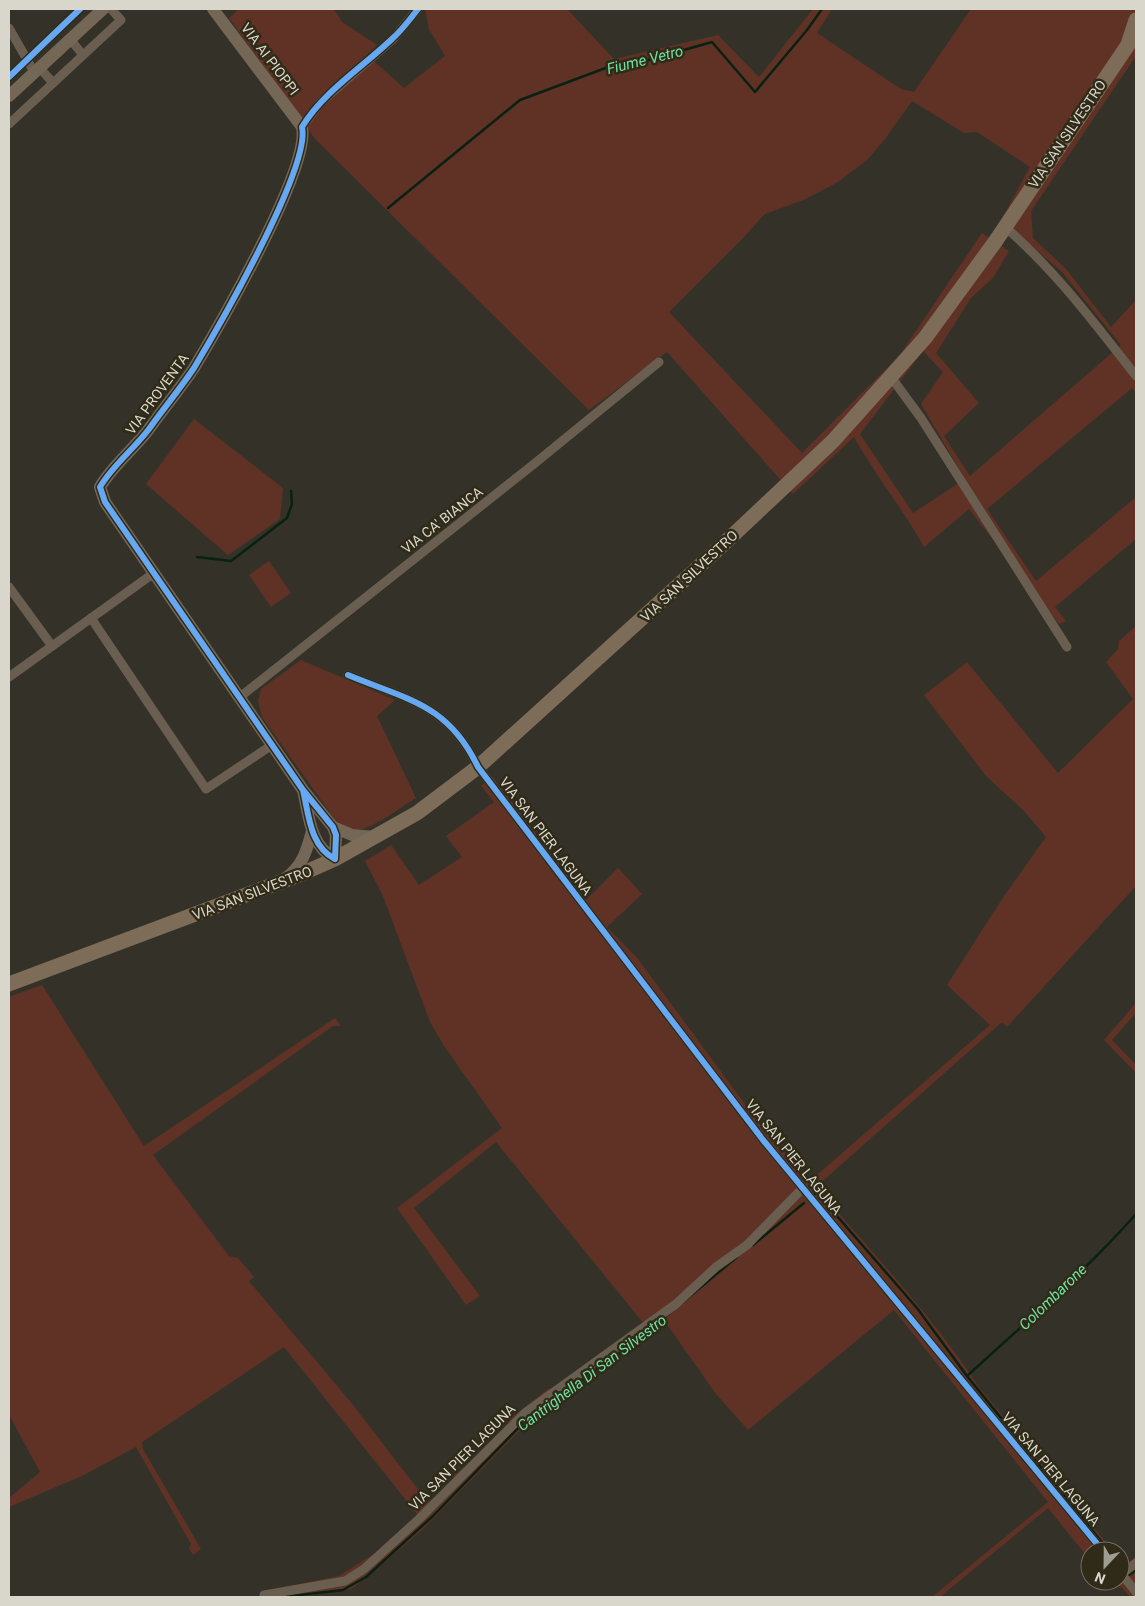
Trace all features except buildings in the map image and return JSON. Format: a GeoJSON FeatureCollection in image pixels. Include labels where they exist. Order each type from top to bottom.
{"type":"FeatureCollection","features":[{"type":"Feature","properties":{"kind":"main road","name":"VIA SAN SILVESTRO"},"geometry":{"type":"LineString","coordinates":[[9,984],[274,884],[335,859],[417,813],[478,768],[826,448],[925,338],[1006,227],[1133,37],[1136,20]]}},
{"type":"Feature","properties":{"kind":"street"},"geometry":{"type":"LineString","coordinates":[[9,96],[103,9]]}},
{"type":"Feature","properties":{"kind":"street"},"geometry":{"type":"LineString","coordinates":[[9,124],[121,20],[111,9]]}},
{"type":"Feature","properties":{"kind":"street","name":"VIA AI PIOPPI"},"geometry":{"type":"LineString","coordinates":[[213,9],[302,127]]}},
{"type":"Feature","properties":{"kind":"street"},"geometry":{"type":"LineString","coordinates":[[302,127],[322,102],[393,39],[418,9]]}},
{"type":"Feature","properties":{"kind":"street"},"geometry":{"type":"LineString","coordinates":[[9,28],[27,59],[53,83]]}},
{"type":"Feature","properties":{"kind":"street"},"geometry":{"type":"LineString","coordinates":[[70,39],[83,55]]}},
{"type":"Feature","properties":{"kind":"street","name":"VIA PROVENTA"},"geometry":{"type":"LineString","coordinates":[[302,127],[304,135],[287,188],[259,252],[238,290],[193,369],[145,434],[109,471],[100,487],[104,502],[303,790],[333,827]]}},
{"type":"Feature","properties":{"kind":"street"},"geometry":{"type":"LineString","coordinates":[[1006,227],[1053,272],[1136,376]]}},
{"type":"Feature","properties":{"kind":"street","name":"VIA CA' BIANCA"},"geometry":{"type":"LineString","coordinates":[[240,697],[534,464],[658,362]]}},
{"type":"Feature","properties":{"kind":"street"},"geometry":{"type":"LineString","coordinates":[[891,376],[926,426],[1067,648]]}},
{"type":"Feature","properties":{"kind":"street"},"geometry":{"type":"LineString","coordinates":[[9,677],[154,573]]}},
{"type":"Feature","properties":{"kind":"street"},"geometry":{"type":"LineString","coordinates":[[9,587],[52,646]]}},
{"type":"Feature","properties":{"kind":"street"},"geometry":{"type":"LineString","coordinates":[[91,618],[206,789],[272,745]]}},
{"type":"Feature","properties":{"kind":"street"},"geometry":{"type":"LineString","coordinates":[[348,675],[435,711],[455,729],[478,768]]}},
{"type":"Feature","properties":{"kind":"street","name":"VIA SAN PIER LAGUNA"},"geometry":{"type":"LineString","coordinates":[[478,768],[802,1189],[1095,1541]]}},
{"type":"Feature","properties":{"kind":"street","name":"VIA PROVENTA"},"geometry":{"type":"LineString","coordinates":[[303,790],[312,831],[319,847],[335,859]]}},
{"type":"Feature","properties":{"kind":"street"},"geometry":{"type":"LineString","coordinates":[[333,827],[352,835],[371,838],[378,836]]}},
{"type":"Feature","properties":{"kind":"street"},"geometry":{"type":"LineString","coordinates":[[333,827],[336,835],[335,859]]}},
{"type":"Feature","properties":{"kind":"street","name":"VIA PROVENTA"},"geometry":{"type":"LineString","coordinates":[[274,884],[289,875],[300,863],[308,850],[312,831]]}},
{"type":"Feature","properties":{"kind":"street","name":"VIA SAN PIER LAGUNA"},"geometry":{"type":"LineString","coordinates":[[264,1594],[345,1581],[364,1570],[419,1519],[525,1414],[676,1304],[716,1267],[747,1245],[802,1189]]}},
{"type":"Feature","properties":{"kind":"shaded area"},"geometry":{"type":"Polygon","coordinates":[[[239,9],[334,9],[342,22],[377,45],[367,55],[404,88],[445,56],[429,29],[425,9],[567,9],[614,59],[718,35],[759,77],[813,9],[832,9],[817,33],[901,89],[914,92],[971,9],[1136,9],[1136,56],[1031,211],[1033,238],[1066,269],[1111,327],[1136,300],[1136,393],[1132,388],[987,509],[1036,581],[1136,497],[1136,539],[1055,607],[1066,621],[1059,624],[969,509],[924,547],[854,437],[793,494],[667,352],[589,410],[315,139],[229,18],[239,9]],[[912,101],[885,139],[867,160],[838,182],[806,199],[765,214],[669,312],[802,453],[899,356],[982,233],[1009,251],[993,278],[971,298],[936,353],[979,403],[944,436],[970,476],[1121,345],[1061,271],[1001,220],[1030,167],[977,132],[964,133],[912,101]],[[923,351],[860,434],[913,513],[965,479],[921,404],[943,372],[923,351]]]}},
{"type":"Feature","properties":{"kind":"shaded area"},"geometry":{"type":"Polygon","coordinates":[[[194,419],[283,488],[280,519],[228,555],[146,484],[194,419]]]}},
{"type":"Feature","properties":{"kind":"shaded area"},"geometry":{"type":"Polygon","coordinates":[[[269,561],[291,593],[271,607],[249,575],[269,561]]]}},
{"type":"Feature","properties":{"kind":"shaded area"},"geometry":{"type":"Polygon","coordinates":[[[1136,626],[1136,886],[1007,1027],[1002,1022],[816,1187],[922,1310],[979,1387],[1105,1541],[1080,1541],[1080,1548],[1048,1508],[940,1597],[932,1597],[1048,1502],[894,1310],[748,1430],[716,1394],[666,1323],[530,1420],[423,1529],[351,1589],[302,1597],[261,1597],[260,1592],[339,1576],[383,1548],[417,1514],[284,1347],[142,1442],[143,1449],[201,1549],[193,1555],[189,1548],[191,1544],[136,1447],[82,1476],[9,1507],[9,1498],[40,1472],[9,1415],[9,997],[42,985],[144,1146],[335,1018],[341,1026],[333,1026],[153,1155],[229,1256],[238,1258],[254,1277],[249,1281],[349,1400],[428,1502],[455,1481],[453,1476],[485,1451],[484,1447],[511,1424],[509,1420],[549,1388],[552,1391],[644,1324],[496,1142],[414,1208],[480,1296],[466,1305],[397,1208],[502,1128],[444,1046],[430,1022],[383,896],[365,861],[391,845],[419,885],[462,857],[446,836],[494,802],[481,786],[492,776],[586,900],[618,868],[642,894],[607,927],[638,959],[767,1134],[811,1180],[990,1025],[947,985],[1004,896],[1046,837],[1024,811],[986,776],[924,695],[967,662],[1058,773],[1133,699],[1106,662],[1118,649],[1119,641],[1136,626]]]}},
{"type":"Feature","properties":{"kind":"shaded area"},"geometry":{"type":"Polygon","coordinates":[[[301,660],[395,700],[377,716],[416,798],[379,822],[364,829],[351,829],[336,821],[262,717],[258,701],[261,689],[301,660]]]}},
{"type":"Feature","properties":{"kind":"shaded area"},"geometry":{"type":"Polygon","coordinates":[[[1136,1003],[1136,1013],[1112,1040],[1136,1065],[1136,1073],[1104,1040],[1136,1003]]]}},
{"type":"Feature","properties":{"kind":"shaded area"},"geometry":{"type":"Polygon","coordinates":[[[1136,1556],[1136,1597],[1130,1597],[1125,1591],[1130,1591],[1130,1561],[1136,1556]]]}},
{"type":"Feature","properties":{"kind":"waterway","name":"Fiume Vetro"},"geometry":{"type":"LineString","coordinates":[[388,208],[520,100],[619,63],[638,63],[712,42],[755,92],[807,30],[822,9]]}},
{"type":"Feature","properties":{"kind":"waterway","name":"Fiume Vetro"},"geometry":{"type":"LineString","coordinates":[[197,557],[231,561],[287,518],[292,504],[291,491]]}},
{"type":"Feature","properties":{"kind":"waterway","name":"Cantrighella Di San Silvestro"},"geometry":{"type":"LineString","coordinates":[[815,1194],[817,1193],[917,1308],[967,1376],[1101,1541]]}},
{"type":"Feature","properties":{"kind":"waterway","name":"Cantrighella Di San Silvestro"},"geometry":{"type":"LineString","coordinates":[[753,1245],[804,1203]]}},
{"type":"Feature","properties":{"kind":"waterway","name":"Colombarone"},"geometry":{"type":"LineString","coordinates":[[967,1376],[1075,1277],[1136,1214]]}},
{"type":"Feature","properties":{"kind":"waterway","name":"Cantrighella Di San Silvestro"},"geometry":{"type":"LineString","coordinates":[[283,1597],[343,1590],[366,1577],[433,1516],[526,1420],[630,1346],[737,1257]]}},
{"type":"Feature","properties":{"kind":"waterway","name":"Cantrighella Di San Silvestro"},"geometry":{"type":"LineString","coordinates":[[1130,1574],[1136,1570]]}},
{"type":"Feature","properties":{"kind":"cycle path"},"geometry":{"type":"LineString","coordinates":[[9,77],[80,9]]}},
{"type":"Feature","properties":{"kind":"cycle path"},"geometry":{"type":"LineString","coordinates":[[303,790],[315,838],[320,846],[335,859],[336,835],[333,827],[303,790],[105,502],[100,487],[149,429],[183,384],[222,319],[278,210],[301,147],[302,127],[321,102],[397,35],[418,9]]}},
{"type":"Feature","properties":{"kind":"cycle path"},"geometry":{"type":"LineString","coordinates":[[348,675],[408,698],[440,717],[453,730],[466,746],[478,767],[763,1140],[1095,1541]]}}]}
